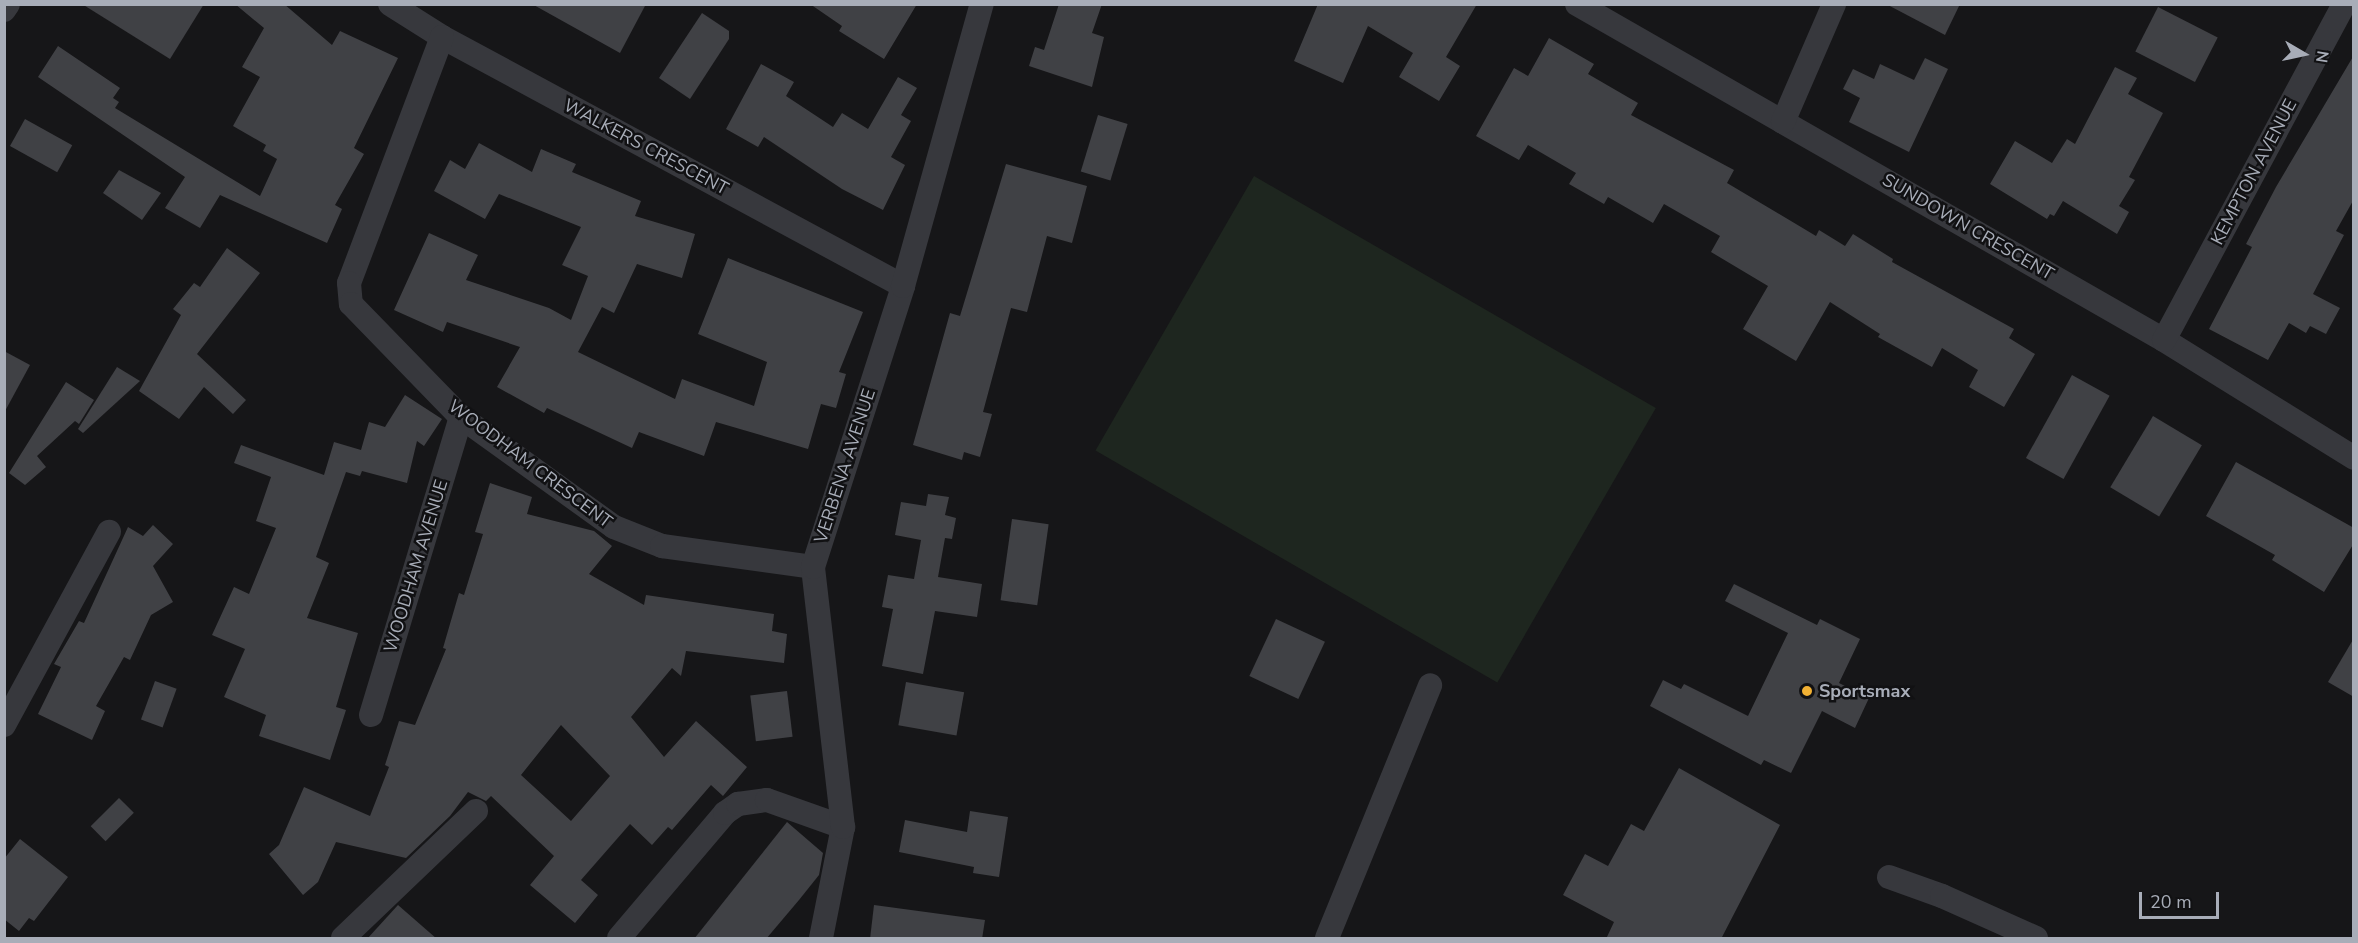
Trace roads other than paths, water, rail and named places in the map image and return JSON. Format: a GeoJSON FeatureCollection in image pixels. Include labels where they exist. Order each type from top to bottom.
{"type":"FeatureCollection","features":[{"type":"Feature","properties":{"kind":"street"},"geometry":{"type":"LineString","coordinates":[[4,10],[8,4]]}},
{"type":"Feature","properties":{"kind":"street","name":"WALKERS CRESCENT"},"geometry":{"type":"LineString","coordinates":[[390,4],[442,37],[903,286]]}},
{"type":"Feature","properties":{"kind":"street","name":"VERBENA AVENUE"},"geometry":{"type":"LineString","coordinates":[[821,939],[843,827],[813,567],[903,286],[982,4]]}},
{"type":"Feature","properties":{"kind":"street","name":"SUNDOWN CRESCENT"},"geometry":{"type":"LineString","coordinates":[[1578,4],[2164,340],[2354,458]]}},
{"type":"Feature","properties":{"kind":"street"},"geometry":{"type":"LineString","coordinates":[[1784,122],[1834,4]]}},
{"type":"Feature","properties":{"kind":"street","name":"KEMPTON AVENUE"},"geometry":{"type":"LineString","coordinates":[[2164,340],[2344,4]]}},
{"type":"Feature","properties":{"kind":"street","name":"WOODHAM CRESCENT"},"geometry":{"type":"LineString","coordinates":[[442,37],[349,283],[351,304],[362,318],[461,417],[614,527],[662,546],[813,567]]}},
{"type":"Feature","properties":{"kind":"street","name":"WOODHAM AVENUE"},"geometry":{"type":"LineString","coordinates":[[371,715],[461,417]]}},
{"type":"Feature","properties":{"kind":"street"},"geometry":{"type":"LineString","coordinates":[[4,725],[109,532]]}},
{"type":"Feature","properties":{"kind":"street"},"geometry":{"type":"LineString","coordinates":[[1326,939],[1430,685]]}},
{"type":"Feature","properties":{"kind":"street"},"geometry":{"type":"LineString","coordinates":[[619,939],[725,813],[738,804],[767,800],[843,827]]}},
{"type":"Feature","properties":{"kind":"street"},"geometry":{"type":"LineString","coordinates":[[343,939],[476,811]]}},
{"type":"Feature","properties":{"kind":"street"},"geometry":{"type":"LineString","coordinates":[[1889,877],[1942,896],[2036,939]]}},
{"type":"Feature","properties":{"kind":"place","name":"Sportsmax"},"geometry":{"type":"Point","coordinates":[1807,691]}}]}
